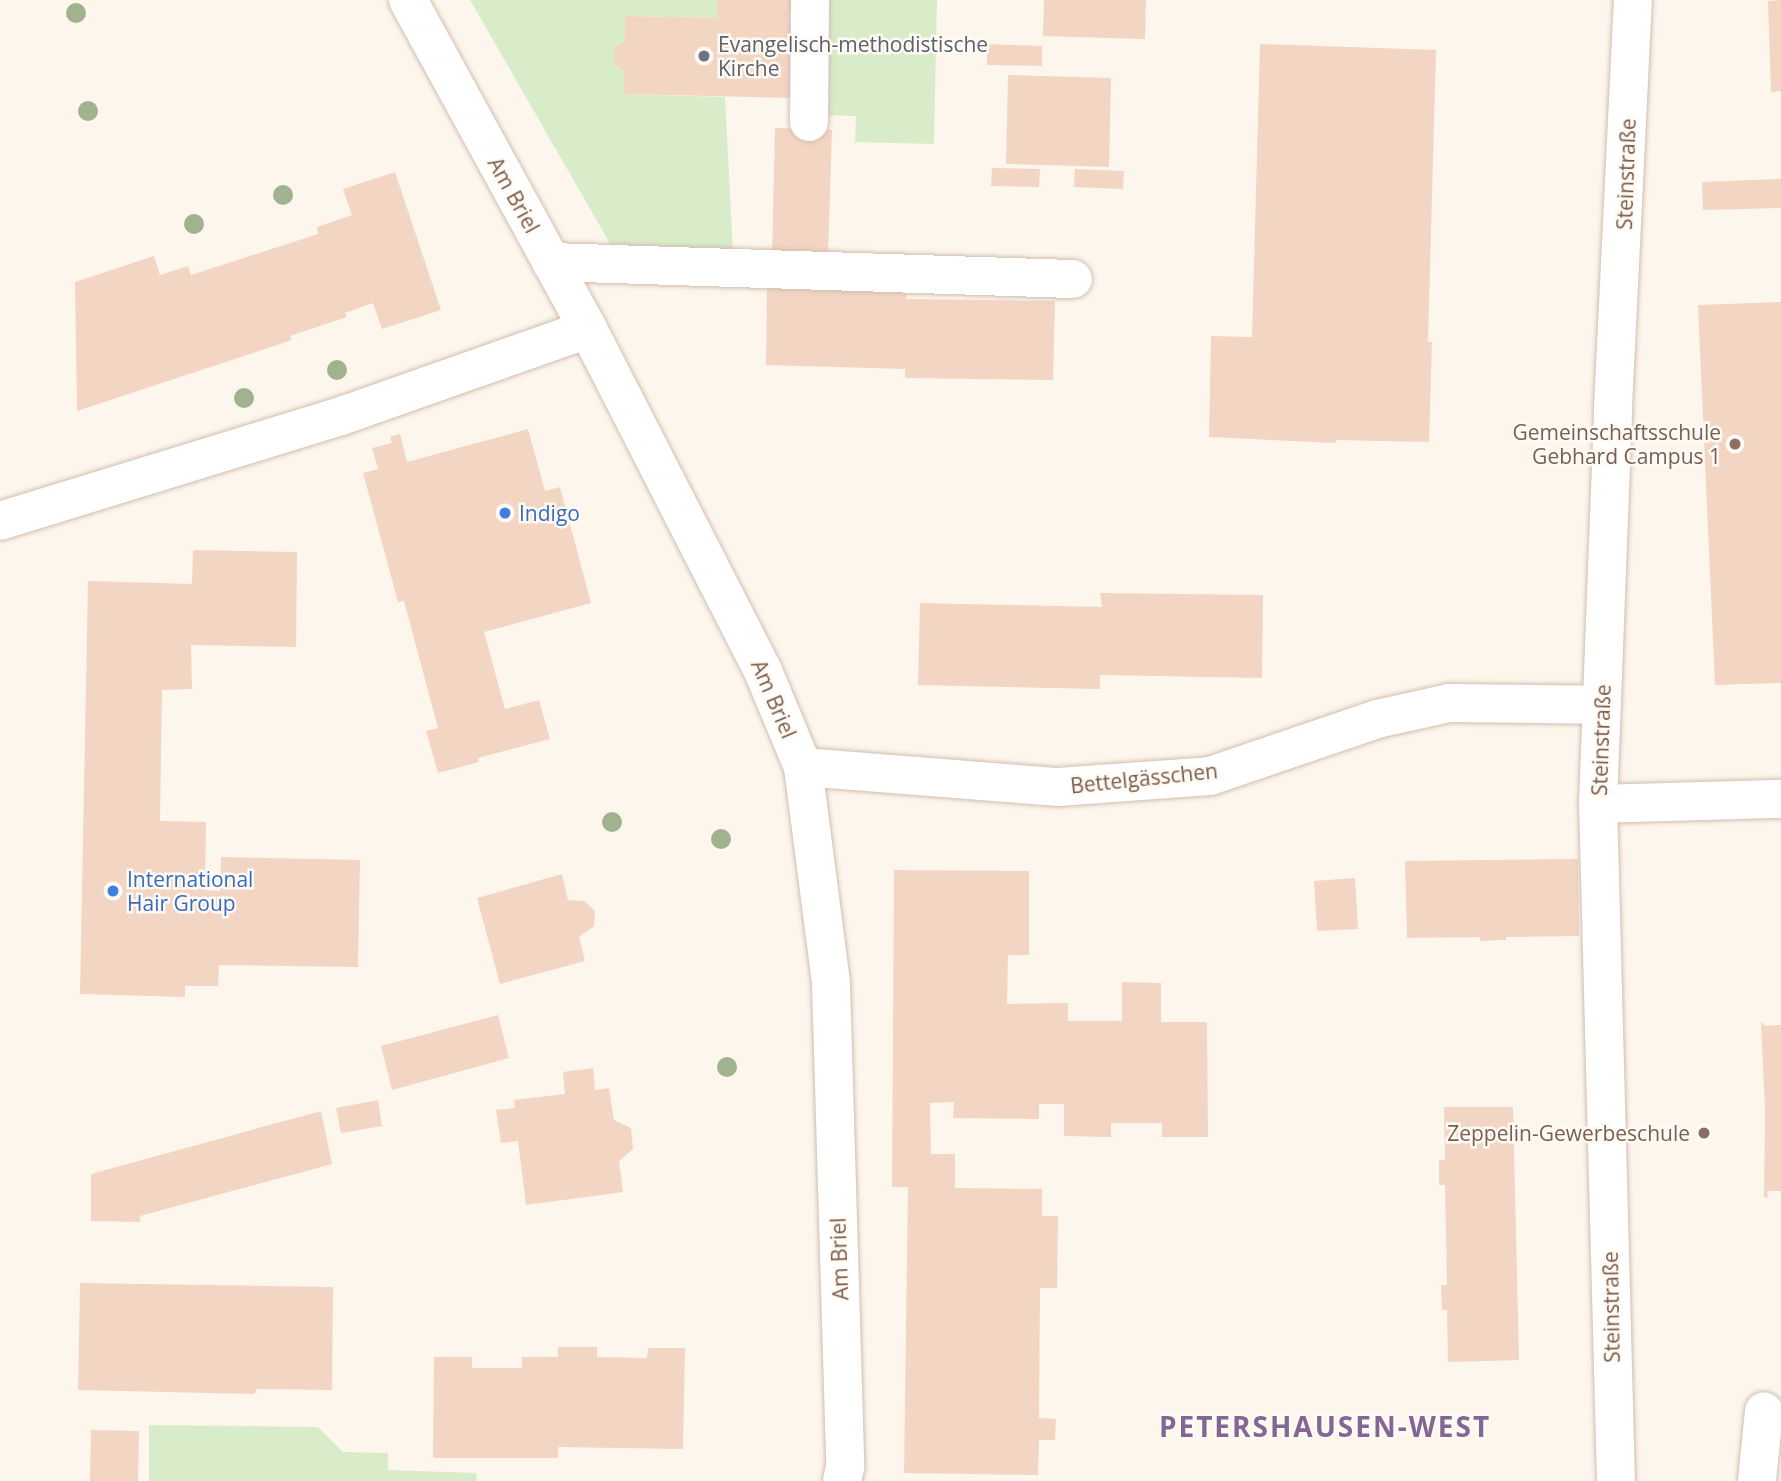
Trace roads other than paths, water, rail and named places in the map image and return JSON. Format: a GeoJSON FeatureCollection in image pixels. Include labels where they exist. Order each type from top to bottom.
{"type":"FeatureCollection","features":[{"type":"Feature","properties":{"kind":"street","name":"Am Briel"},"geometry":{"type":"LineString","coordinates":[[408,0],[588,329],[763,671],[803,767],[831,984],[845,1467],[842,1481]]}},
{"type":"Feature","properties":{"kind":"street"},"geometry":{"type":"LineString","coordinates":[[809,122],[810,0]]}},
{"type":"Feature","properties":{"kind":"street","name":"Steinstraße"},"geometry":{"type":"LineString","coordinates":[[1616,1481],[1598,804],[1633,0]]}},
{"type":"Feature","properties":{"kind":"street"},"geometry":{"type":"LineString","coordinates":[[551,262],[1073,279]]}},
{"type":"Feature","properties":{"kind":"street"},"geometry":{"type":"LineString","coordinates":[[17,517],[341,416],[588,329]]}},
{"type":"Feature","properties":{"kind":"street","name":"Bettelgässchen"},"geometry":{"type":"LineString","coordinates":[[803,767],[1058,787],[1210,776],[1377,719],[1449,703],[1602,705]]}},
{"type":"Feature","properties":{"kind":"street"},"geometry":{"type":"LineString","coordinates":[[1598,804],[1781,799]]}},
{"type":"Feature","properties":{"kind":"street"},"geometry":{"type":"LineString","coordinates":[[1757,1481],[1764,1411]]}},
{"type":"Feature","properties":{"kind":"place","name":"Evangelisch-methodistische Kirche"},"geometry":{"type":"Point","coordinates":[704,56]}},
{"type":"Feature","properties":{"kind":"place","name":"Gemeinschaftsschule Gebhard Campus 1"},"geometry":{"type":"Point","coordinates":[1735,444]}},
{"type":"Feature","properties":{"kind":"place","name":"Indigo"},"geometry":{"type":"Point","coordinates":[505,513]}},
{"type":"Feature","properties":{"kind":"place","name":"International Hair Group"},"geometry":{"type":"Point","coordinates":[113,891]}},
{"type":"Feature","properties":{"kind":"place","name":"Zeppelin-Gewerbeschule"},"geometry":{"type":"Point","coordinates":[1704,1133]}},
{"type":"Feature","properties":{"kind":"district","name":"PETERSHAUSEN-WEST"},"geometry":{"type":"Point","coordinates":[1325,1426]}}]}
